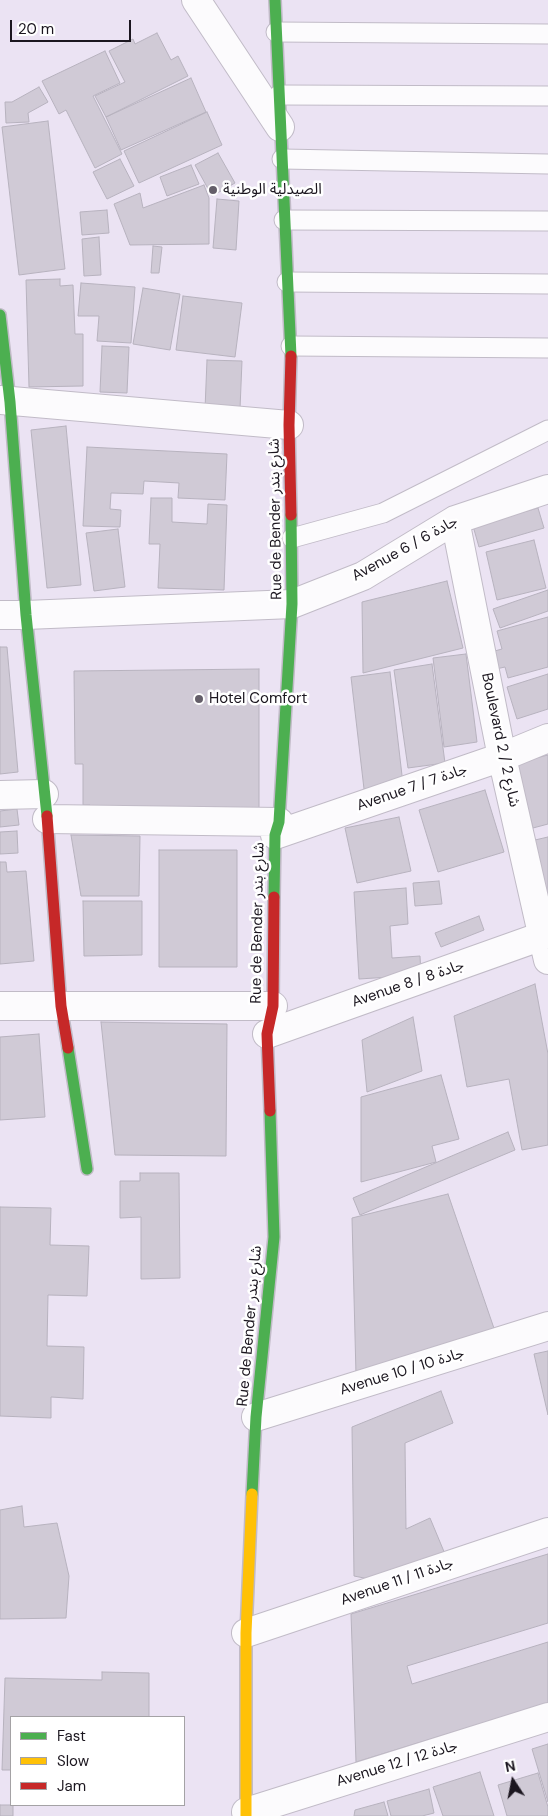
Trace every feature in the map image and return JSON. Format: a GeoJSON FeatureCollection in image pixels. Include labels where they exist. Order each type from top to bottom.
{"type":"FeatureCollection","features":[{"type":"Feature","properties":{"kind":"street"},"geometry":{"type":"LineString","coordinates":[[196,0],[280,127]]}},
{"type":"Feature","properties":{"kind":"street","name":"Rue de Bender شارع بندر"},"geometry":{"type":"LineString","coordinates":[[246,1814],[246,1633],[256,1417],[274,1237],[267,1034],[273,1006],[277,828],[292,604],[289,425],[291,346],[275,0]]}},
{"type":"Feature","properties":{"kind":"street"},"geometry":{"type":"LineString","coordinates":[[0,315],[13,615],[45,807],[61,1006],[87,1169]]}},
{"type":"Feature","properties":{"kind":"street"},"geometry":{"type":"LineString","coordinates":[[5,401],[289,425]]}},
{"type":"Feature","properties":{"kind":"street","name":"Avenue 6 / جادة 6"},"geometry":{"type":"LineString","coordinates":[[13,615],[292,604],[363,576],[455,520],[548,489]]}},
{"type":"Feature","properties":{"kind":"street","name":"Boulevard 2 / شارع 2"},"geometry":{"type":"LineString","coordinates":[[455,520],[502,757],[547,944]]}},
{"type":"Feature","properties":{"kind":"street","name":"Avenue 7 / جادة 7"},"geometry":{"type":"LineString","coordinates":[[0,795],[45,807],[277,828],[502,757],[548,738]]}},
{"type":"Feature","properties":{"kind":"street","name":"Avenue 8 / جادة 8"},"geometry":{"type":"LineString","coordinates":[[267,1034],[547,944]]}},
{"type":"Feature","properties":{"kind":"street"},"geometry":{"type":"LineString","coordinates":[[0,1006],[273,1006]]}},
{"type":"Feature","properties":{"kind":"street","name":"Avenue 10 / جادة 10"},"geometry":{"type":"LineString","coordinates":[[256,1417],[548,1326]]}},
{"type":"Feature","properties":{"kind":"street","name":"Avenue 11 / جادة 11"},"geometry":{"type":"LineString","coordinates":[[246,1633],[548,1532]]}},
{"type":"Feature","properties":{"kind":"street","name":"Avenue 12 / جادة 12"},"geometry":{"type":"LineString","coordinates":[[246,1814],[548,1717]]}},
{"type":"Feature","properties":{"kind":"lane"},"geometry":{"type":"LineString","coordinates":[[276,32],[548,34]]}},
{"type":"Feature","properties":{"kind":"lane"},"geometry":{"type":"LineString","coordinates":[[279,95],[548,96]]}},
{"type":"Feature","properties":{"kind":"lane"},"geometry":{"type":"LineString","coordinates":[[282,159],[548,164]]}},
{"type":"Feature","properties":{"kind":"lane"},"geometry":{"type":"LineString","coordinates":[[284,220],[548,221]]}},
{"type":"Feature","properties":{"kind":"lane"},"geometry":{"type":"LineString","coordinates":[[287,282],[548,284]]}},
{"type":"Feature","properties":{"kind":"lane"},"geometry":{"type":"LineString","coordinates":[[291,346],[548,348]]}},
{"type":"Feature","properties":{"kind":"lane"},"geometry":{"type":"LineString","coordinates":[[292,538],[383,513],[548,430]]}},
{"type":"Feature","properties":{"kind":"building"},"geometry":{"type":"Polygon","coordinates":[[[157,33],[171,60],[178,56],[188,76],[106,117],[95,96],[125,82],[109,51],[133,39],[135,44],[157,33]]]}},
{"type":"Feature","properties":{"kind":"building"},"geometry":{"type":"Polygon","coordinates":[[[105,51],[120,83],[93,96],[122,154],[95,168],[66,110],[59,114],[42,81],[105,51]]]}},
{"type":"Feature","properties":{"kind":"building"},"geometry":{"type":"Polygon","coordinates":[[[191,78],[206,112],[121,150],[106,117],[191,78]]]}},
{"type":"Feature","properties":{"kind":"building"},"geometry":{"type":"Polygon","coordinates":[[[39,87],[48,102],[28,113],[29,122],[6,123],[5,102],[12,102],[39,87]]]}},
{"type":"Feature","properties":{"kind":"building"},"geometry":{"type":"Polygon","coordinates":[[[207,112],[222,145],[139,183],[124,151],[207,112]]]}},
{"type":"Feature","properties":{"kind":"building"},"geometry":{"type":"Polygon","coordinates":[[[48,121],[65,269],[19,275],[2,127],[48,121]]]}},
{"type":"Feature","properties":{"kind":"building"},"geometry":{"type":"Polygon","coordinates":[[[218,153],[235,183],[212,196],[195,165],[218,153]]]}},
{"type":"Feature","properties":{"kind":"building"},"geometry":{"type":"Polygon","coordinates":[[[120,159],[134,186],[107,199],[93,172],[120,159]]]}},
{"type":"Feature","properties":{"kind":"building"},"geometry":{"type":"Polygon","coordinates":[[[191,165],[199,184],[167,196],[160,177],[191,165]]]}},
{"type":"Feature","properties":{"kind":"building"},"geometry":{"type":"Polygon","coordinates":[[[204,185],[209,198],[209,244],[130,245],[114,204],[140,193],[143,208],[204,185]]]}},
{"type":"Feature","properties":{"kind":"building"},"geometry":{"type":"Polygon","coordinates":[[[217,199],[239,201],[236,250],[213,248],[217,199]]]}},
{"type":"Feature","properties":{"kind":"building"},"geometry":{"type":"Polygon","coordinates":[[[107,210],[109,233],[82,235],[80,212],[107,210]]]}},
{"type":"Feature","properties":{"kind":"building"},"geometry":{"type":"Polygon","coordinates":[[[99,237],[101,275],[84,276],[82,239],[99,237]]]}},
{"type":"Feature","properties":{"kind":"building"},"geometry":{"type":"Polygon","coordinates":[[[153,246],[162,247],[159,273],[151,273],[153,246]]]}},
{"type":"Feature","properties":{"kind":"building"},"geometry":{"type":"Polygon","coordinates":[[[60,279],[60,286],[73,285],[75,334],[83,334],[83,386],[29,387],[26,280],[60,279]]]}},
{"type":"Feature","properties":{"kind":"building"},"geometry":{"type":"Polygon","coordinates":[[[81,283],[135,287],[131,343],[97,341],[99,316],[78,316],[81,283]]]}},
{"type":"Feature","properties":{"kind":"building"},"geometry":{"type":"Polygon","coordinates":[[[143,288],[180,294],[170,350],[133,344],[143,288]]]}},
{"type":"Feature","properties":{"kind":"building"},"geometry":{"type":"Polygon","coordinates":[[[183,296],[242,303],[235,357],[176,350],[183,296]]]}},
{"type":"Feature","properties":{"kind":"building"},"geometry":{"type":"Polygon","coordinates":[[[102,346],[129,347],[127,393],[100,392],[102,346]]]}},
{"type":"Feature","properties":{"kind":"building"},"geometry":{"type":"Polygon","coordinates":[[[207,360],[242,361],[240,409],[205,409],[207,360]]]}},
{"type":"Feature","properties":{"kind":"building"},"geometry":{"type":"Polygon","coordinates":[[[66,426],[81,585],[47,588],[31,430],[66,426]]]}},
{"type":"Feature","properties":{"kind":"building"},"geometry":{"type":"Polygon","coordinates":[[[87,447],[227,454],[225,500],[178,498],[179,483],[144,481],[143,494],[111,493],[110,509],[121,510],[120,527],[83,526],[87,447]]]}},
{"type":"Feature","properties":{"kind":"building"},"geometry":{"type":"Polygon","coordinates":[[[151,498],[172,498],[172,522],[207,524],[208,504],[227,505],[224,590],[158,588],[160,544],[149,544],[151,498]]]}},
{"type":"Feature","properties":{"kind":"building"},"geometry":{"type":"Polygon","coordinates":[[[538,508],[544,528],[479,547],[473,526],[538,508]]]}},
{"type":"Feature","properties":{"kind":"building"},"geometry":{"type":"Polygon","coordinates":[[[118,529],[125,587],[94,591],[86,533],[118,529]]]}},
{"type":"Feature","properties":{"kind":"building"},"geometry":{"type":"Polygon","coordinates":[[[534,540],[546,588],[497,600],[486,552],[534,540]]]}},
{"type":"Feature","properties":{"kind":"building"},"geometry":{"type":"Polygon","coordinates":[[[447,581],[463,648],[363,673],[362,602],[447,581]]]}},
{"type":"Feature","properties":{"kind":"building"},"geometry":{"type":"Polygon","coordinates":[[[548,590],[548,611],[500,628],[493,609],[548,590]]]}},
{"type":"Feature","properties":{"kind":"building"},"geometry":{"type":"Polygon","coordinates":[[[548,617],[548,667],[508,678],[505,667],[496,669],[491,652],[502,649],[497,631],[548,617]]]}},
{"type":"Feature","properties":{"kind":"building"},"geometry":{"type":"Polygon","coordinates":[[[0,647],[7,647],[18,772],[0,774],[0,647]]]}},
{"type":"Feature","properties":{"kind":"building"},"geometry":{"type":"Polygon","coordinates":[[[466,654],[477,742],[444,747],[433,658],[466,654]]]}},
{"type":"Feature","properties":{"kind":"building"},"geometry":{"type":"Polygon","coordinates":[[[432,664],[445,763],[408,768],[394,670],[432,664]]]}},
{"type":"Feature","properties":{"kind":"building"},"geometry":{"type":"Polygon","coordinates":[[[259,669],[259,813],[90,813],[90,805],[83,805],[83,764],[75,764],[74,671],[259,669]]]}},
{"type":"Feature","properties":{"kind":"building"},"geometry":{"type":"Polygon","coordinates":[[[390,672],[403,784],[364,789],[351,677],[390,672]]]}},
{"type":"Feature","properties":{"kind":"building"},"geometry":{"type":"Polygon","coordinates":[[[548,674],[548,709],[517,719],[507,687],[548,674]]]}},
{"type":"Feature","properties":{"kind":"building"},"geometry":{"type":"Polygon","coordinates":[[[548,755],[548,824],[533,828],[516,763],[548,755]]]}},
{"type":"Feature","properties":{"kind":"building"},"geometry":{"type":"Polygon","coordinates":[[[485,790],[504,852],[438,872],[419,810],[485,790]]]}},
{"type":"Feature","properties":{"kind":"building"},"geometry":{"type":"Polygon","coordinates":[[[17,809],[19,825],[0,827],[0,811],[17,809]]]}},
{"type":"Feature","properties":{"kind":"building"},"geometry":{"type":"Polygon","coordinates":[[[399,817],[411,871],[357,883],[345,828],[399,817]]]}},
{"type":"Feature","properties":{"kind":"building"},"geometry":{"type":"Polygon","coordinates":[[[17,831],[18,853],[0,854],[0,832],[17,831]]]}},
{"type":"Feature","properties":{"kind":"building"},"geometry":{"type":"Polygon","coordinates":[[[71,835],[140,836],[139,896],[81,896],[71,835]]]}},
{"type":"Feature","properties":{"kind":"building"},"geometry":{"type":"Polygon","coordinates":[[[548,837],[548,898],[535,840],[548,837]]]}},
{"type":"Feature","properties":{"kind":"building"},"geometry":{"type":"Polygon","coordinates":[[[159,850],[237,850],[237,967],[159,967],[159,850]]]}},
{"type":"Feature","properties":{"kind":"building"},"geometry":{"type":"Polygon","coordinates":[[[0,862],[6,862],[7,872],[26,871],[34,961],[0,964],[0,862]]]}},
{"type":"Feature","properties":{"kind":"building"},"geometry":{"type":"Polygon","coordinates":[[[439,881],[442,904],[415,906],[413,883],[439,881]]]}},
{"type":"Feature","properties":{"kind":"building"},"geometry":{"type":"Polygon","coordinates":[[[406,888],[408,924],[390,926],[392,958],[420,956],[421,975],[359,979],[354,892],[406,888]]]}},
{"type":"Feature","properties":{"kind":"building"},"geometry":{"type":"Polygon","coordinates":[[[83,901],[142,901],[142,955],[84,956],[83,901]]]}},
{"type":"Feature","properties":{"kind":"building"},"geometry":{"type":"Polygon","coordinates":[[[479,916],[484,930],[441,947],[435,933],[479,916]]]}},
{"type":"Feature","properties":{"kind":"building"},"geometry":{"type":"Polygon","coordinates":[[[535,984],[548,1054],[548,1145],[522,1150],[509,1079],[467,1087],[454,1016],[535,984]]]}},
{"type":"Feature","properties":{"kind":"building"},"geometry":{"type":"Polygon","coordinates":[[[413,1017],[422,1071],[367,1092],[362,1040],[413,1017]]]}},
{"type":"Feature","properties":{"kind":"building"},"geometry":{"type":"Polygon","coordinates":[[[101,1022],[227,1024],[226,1156],[115,1155],[101,1022]]]}},
{"type":"Feature","properties":{"kind":"building"},"geometry":{"type":"Polygon","coordinates":[[[39,1034],[45,1117],[0,1120],[0,1037],[39,1034]]]}},
{"type":"Feature","properties":{"kind":"building"},"geometry":{"type":"Polygon","coordinates":[[[441,1075],[459,1139],[432,1146],[436,1162],[361,1182],[361,1097],[441,1075]]]}},
{"type":"Feature","properties":{"kind":"building"},"geometry":{"type":"Polygon","coordinates":[[[508,1132],[515,1150],[360,1215],[353,1198],[508,1132]]]}},
{"type":"Feature","properties":{"kind":"building"},"geometry":{"type":"Polygon","coordinates":[[[140,1173],[179,1173],[180,1278],[141,1279],[141,1217],[120,1218],[120,1181],[140,1181],[140,1173]]]}},
{"type":"Feature","properties":{"kind":"building"},"geometry":{"type":"Polygon","coordinates":[[[448,1194],[498,1340],[356,1375],[352,1218],[448,1194]]]}},
{"type":"Feature","properties":{"kind":"building"},"geometry":{"type":"Polygon","coordinates":[[[0,1207],[51,1208],[50,1245],[89,1246],[87,1296],[48,1295],[47,1346],[84,1347],[83,1399],[51,1397],[51,1418],[0,1416],[0,1207]]]}},
{"type":"Feature","properties":{"kind":"building"},"geometry":{"type":"Polygon","coordinates":[[[548,1351],[548,1415],[534,1354],[548,1351]]]}},
{"type":"Feature","properties":{"kind":"building"},"geometry":{"type":"Polygon","coordinates":[[[441,1391],[453,1423],[405,1443],[406,1529],[430,1518],[445,1554],[379,1581],[354,1576],[352,1427],[441,1391]]]}},
{"type":"Feature","properties":{"kind":"building"},"geometry":{"type":"Polygon","coordinates":[[[22,1506],[24,1527],[57,1523],[69,1576],[66,1618],[0,1619],[0,1510],[22,1506]]]}},
{"type":"Feature","properties":{"kind":"building"},"geometry":{"type":"Polygon","coordinates":[[[548,1554],[548,1623],[407,1666],[412,1684],[548,1642],[548,1703],[356,1762],[351,1614],[548,1554]]]}},
{"type":"Feature","properties":{"kind":"building"},"geometry":{"type":"Polygon","coordinates":[[[102,1672],[149,1673],[149,1716],[10,1716],[10,1770],[2,1770],[5,1678],[102,1680],[102,1672]]]}},
{"type":"Feature","properties":{"kind":"building"},"geometry":{"type":"Polygon","coordinates":[[[548,1744],[548,1802],[532,1749],[548,1744]]]}},
{"type":"Feature","properties":{"kind":"building"},"geometry":{"type":"Polygon","coordinates":[[[480,1772],[494,1816],[443,1816],[433,1787],[480,1772]]]}},
{"type":"Feature","properties":{"kind":"building"},"geometry":{"type":"Polygon","coordinates":[[[538,1773],[548,1807],[548,1816],[507,1816],[498,1785],[538,1773]]]}},
{"type":"Feature","properties":{"kind":"building"},"geometry":{"type":"Polygon","coordinates":[[[429,1789],[434,1813],[422,1816],[391,1816],[387,1801],[429,1789]]]}},
{"type":"Feature","properties":{"kind":"building"},"geometry":{"type":"Polygon","coordinates":[[[384,1802],[388,1816],[354,1816],[355,1810],[384,1802]]]}},
{"type":"Feature","properties":{"kind":"building"},"geometry":{"type":"Polygon","coordinates":[[[0,1805],[13,1806],[13,1816],[0,1816],[0,1805]]]}},
{"type":"Feature","properties":{"kind":"traffic: fast"},"geometry":{"type":"LineString","coordinates":[[275,0],[291,356]]}},
{"type":"Feature","properties":{"kind":"traffic: fast"},"geometry":{"type":"LineString","coordinates":[[0,315],[10,402],[26,615],[47,816]]}},
{"type":"Feature","properties":{"kind":"traffic: fast"},"geometry":{"type":"LineString","coordinates":[[274,897],[275,835],[279,822],[292,604],[291,515]]}},
{"type":"Feature","properties":{"kind":"traffic: fast"},"geometry":{"type":"LineString","coordinates":[[68,1048],[87,1169]]}},
{"type":"Feature","properties":{"kind":"traffic: fast"},"geometry":{"type":"LineString","coordinates":[[252,1494],[256,1417],[274,1237],[270,1111]]}},
{"type":"Feature","properties":{"kind":"traffic: slow"},"geometry":{"type":"LineString","coordinates":[[246,1816],[246,1633],[252,1494]]}},
{"type":"Feature","properties":{"kind":"traffic: jam"},"geometry":{"type":"LineString","coordinates":[[291,356],[289,425],[291,515]]}},
{"type":"Feature","properties":{"kind":"traffic: jam"},"geometry":{"type":"LineString","coordinates":[[47,816],[61,1006],[68,1048]]}},
{"type":"Feature","properties":{"kind":"traffic: jam"},"geometry":{"type":"LineString","coordinates":[[270,1111],[267,1034],[273,1006],[274,897]]}},
{"type":"Feature","properties":{"kind":"place","name":"الصيدلية الوطنية"},"geometry":{"type":"Point","coordinates":[213,190]}},
{"type":"Feature","properties":{"kind":"place","name":"Hotel Comfort"},"geometry":{"type":"Point","coordinates":[199,699]}}]}
